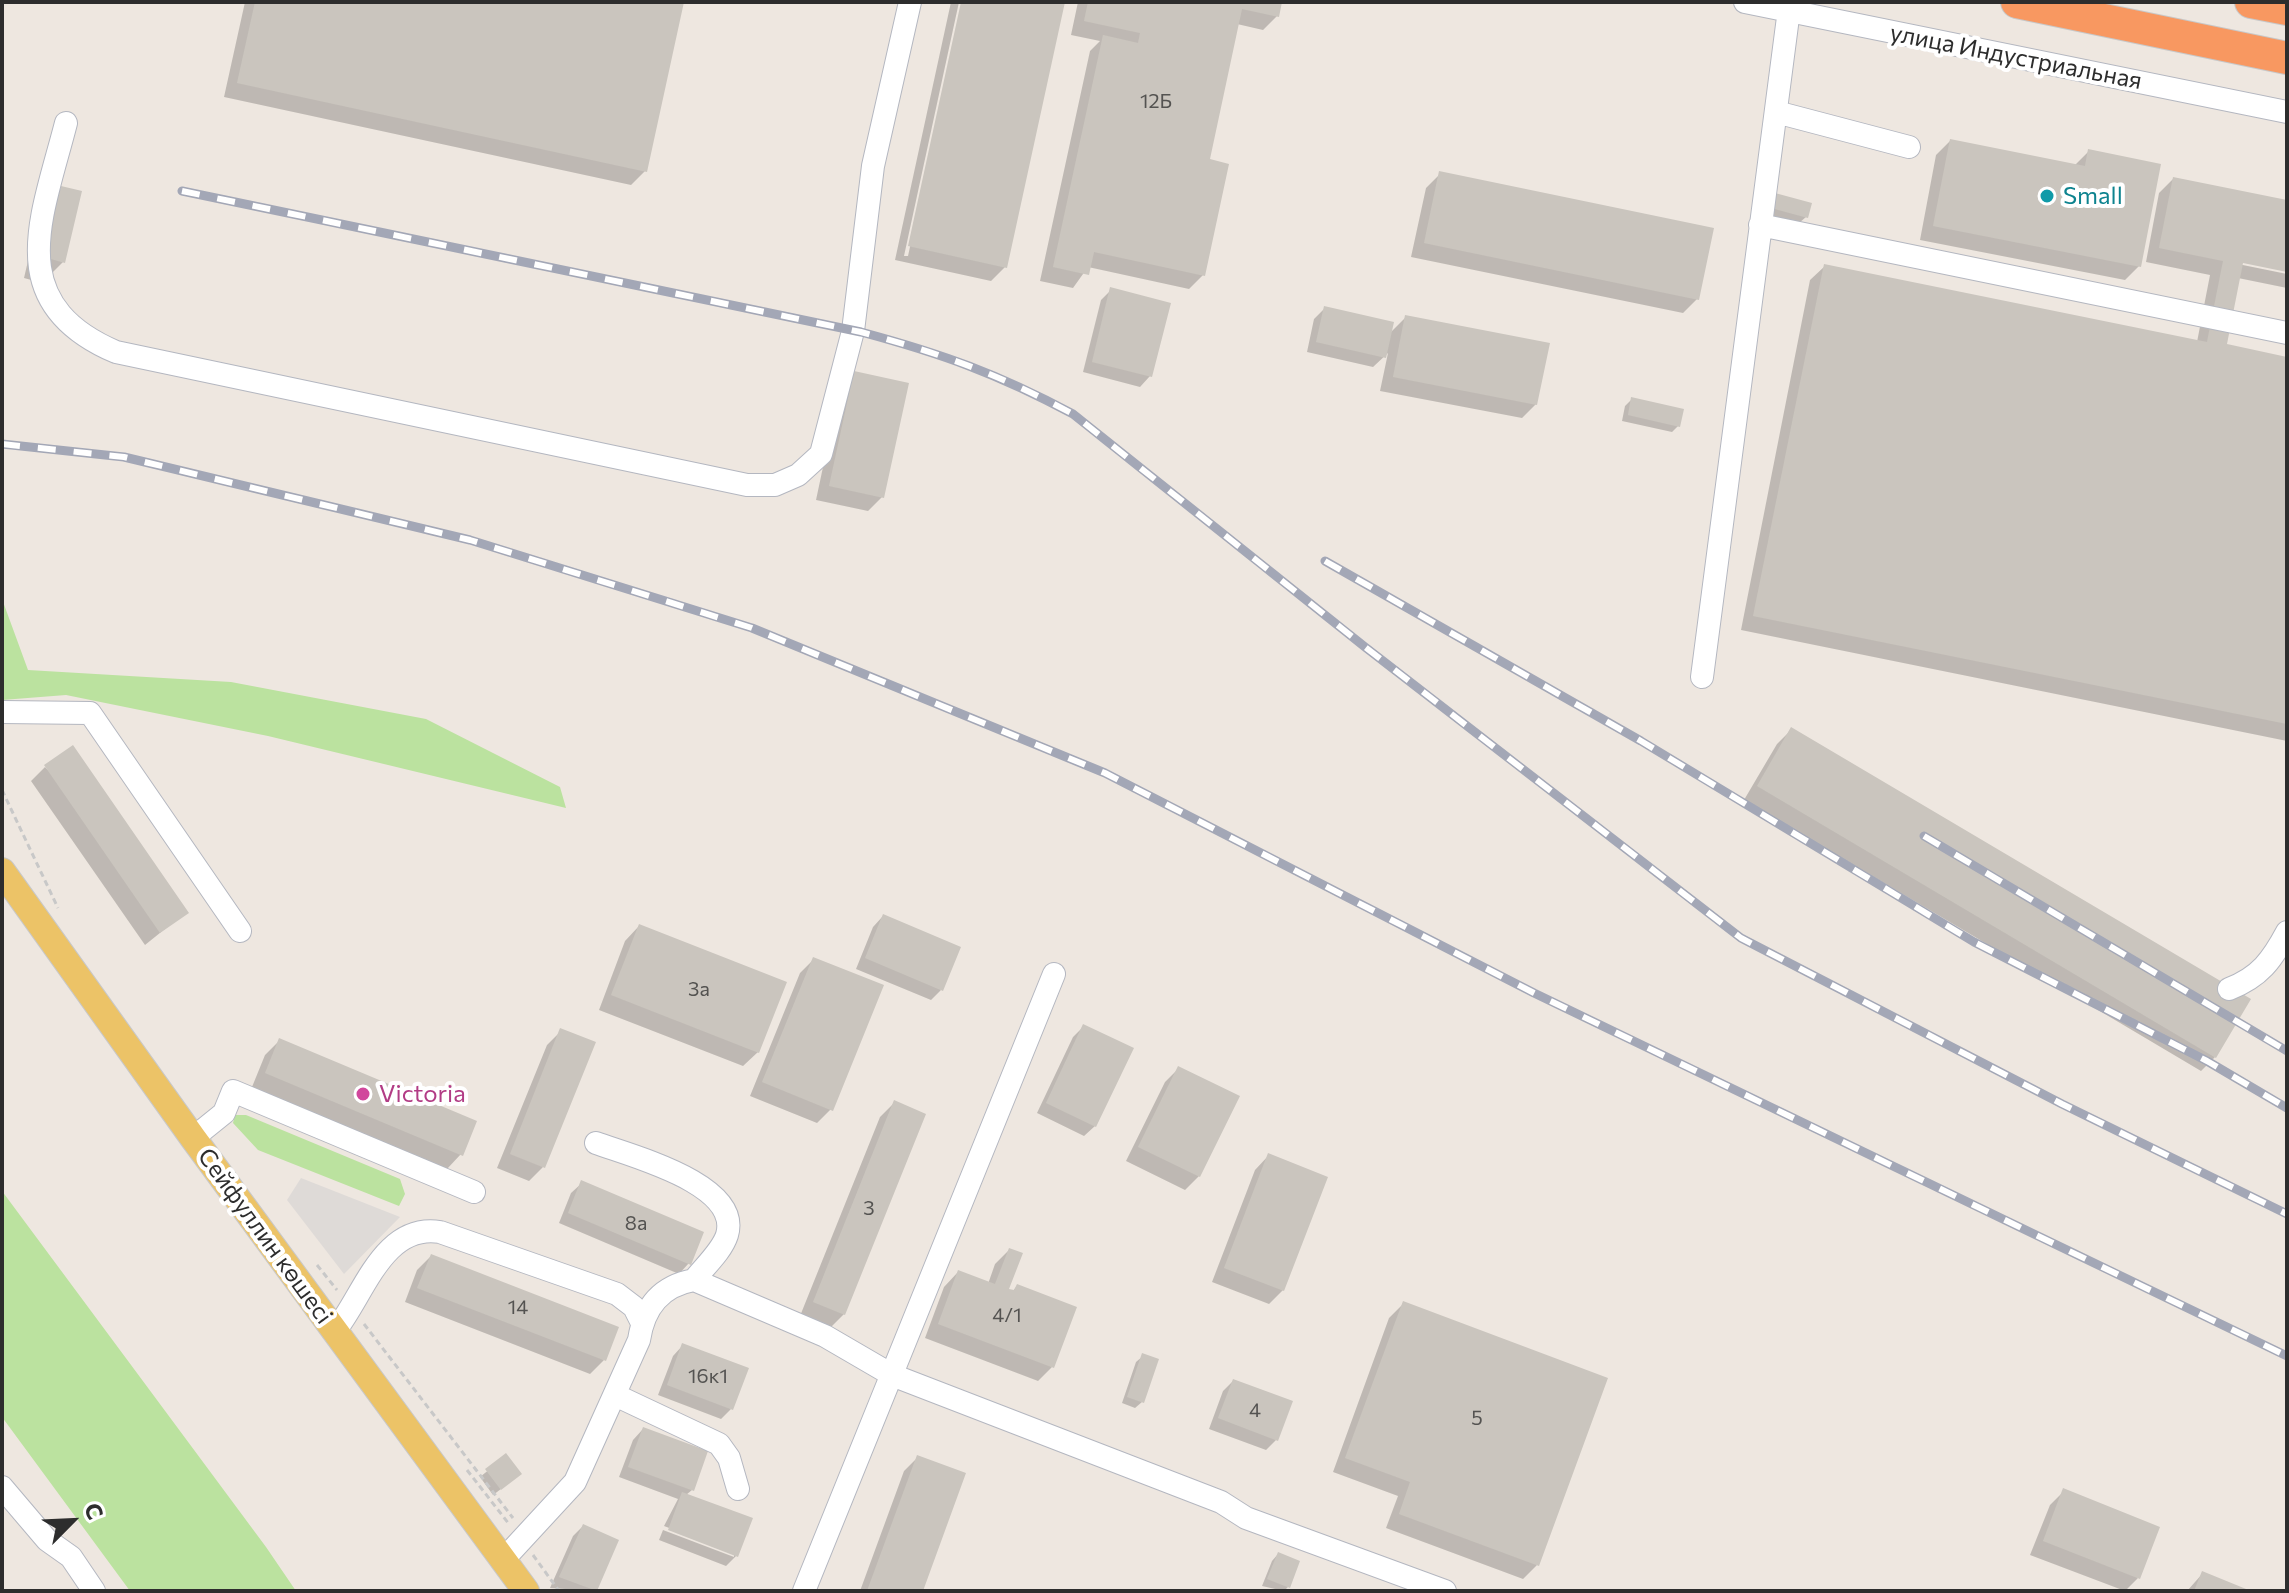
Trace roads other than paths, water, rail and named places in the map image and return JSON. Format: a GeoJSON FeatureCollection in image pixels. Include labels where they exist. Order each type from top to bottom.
{"type":"FeatureCollection","features":[{"type":"Feature","properties":{"kind":"highway"},"geometry":{"type":"LineString","coordinates":[[2017,2],[2287,58]]}},
{"type":"Feature","properties":{"kind":"highway"},"geometry":{"type":"LineString","coordinates":[[2251,2],[2287,9]]}},
{"type":"Feature","properties":{"kind":"main road","name":"Сейфуллин көшесі"},"geometry":{"type":"LineString","coordinates":[[4,872],[193,1138],[526,1591]]}},
{"type":"Feature","properties":{"kind":"street"},"geometry":{"type":"LineString","coordinates":[[66,123],[37,239],[38,269],[61,314],[87,339],[116,352],[747,485],[775,485],[798,475],[821,454],[853,331],[873,166],[910,2]]}},
{"type":"Feature","properties":{"kind":"street","name":"улица Индустриальная"},"geometry":{"type":"LineString","coordinates":[[1745,2],[1790,7],[2287,112]]}},
{"type":"Feature","properties":{"kind":"street"},"geometry":{"type":"LineString","coordinates":[[1702,677],[1790,7]]}},
{"type":"Feature","properties":{"kind":"street"},"geometry":{"type":"LineString","coordinates":[[1776,112],[1909,147]]}},
{"type":"Feature","properties":{"kind":"street"},"geometry":{"type":"LineString","coordinates":[[1760,225],[2287,333]]}},
{"type":"Feature","properties":{"kind":"street"},"geometry":{"type":"LineString","coordinates":[[2,712],[90,713],[240,931]]}},
{"type":"Feature","properties":{"kind":"street"},"geometry":{"type":"LineString","coordinates":[[2229,989],[2251,981],[2271,961],[2287,932]]}},
{"type":"Feature","properties":{"kind":"street"},"geometry":{"type":"LineString","coordinates":[[804,1591],[1054,974]]}},
{"type":"Feature","properties":{"kind":"street"},"geometry":{"type":"LineString","coordinates":[[193,1138],[224,1113],[233,1091],[474,1192]]}},
{"type":"Feature","properties":{"kind":"street"},"geometry":{"type":"LineString","coordinates":[[596,1143],[698,1183],[717,1197],[727,1215],[727,1235],[694,1280]]}},
{"type":"Feature","properties":{"kind":"street"},"geometry":{"type":"LineString","coordinates":[[335,1331],[352,1309],[383,1255],[395,1243],[423,1229],[440,1232],[617,1294],[634,1307],[642,1323]]}},
{"type":"Feature","properties":{"kind":"street"},"geometry":{"type":"LineString","coordinates":[[503,1560],[575,1482],[639,1340],[642,1323],[660,1293],[674,1284],[694,1280],[825,1336],[892,1375],[1221,1502],[1246,1518],[1445,1591]]}},
{"type":"Feature","properties":{"kind":"street"},"geometry":{"type":"LineString","coordinates":[[615,1395],[719,1444],[729,1458],[738,1489]]}},
{"type":"Feature","properties":{"kind":"street"},"geometry":{"type":"LineString","coordinates":[[2,1487],[47,1540],[71,1557],[94,1591]]}},
{"type":"Feature","properties":{"kind":"railway"},"geometry":{"type":"LineString","coordinates":[[182,191],[861,332],[918,348],[1020,387],[1073,414],[1365,647],[1741,938],[2062,1104],[2287,1214]]}},
{"type":"Feature","properties":{"kind":"railway"},"geometry":{"type":"LineString","coordinates":[[2,444],[124,457],[470,540],[752,628],[1105,773],[1534,993],[2287,1356]]}},
{"type":"Feature","properties":{"kind":"railway"},"geometry":{"type":"LineString","coordinates":[[1325,561],[1641,741],[1974,942],[2207,1061],[2287,1108]]}},
{"type":"Feature","properties":{"kind":"railway"},"geometry":{"type":"LineString","coordinates":[[1924,836],[2287,1051]]}},
{"type":"Feature","properties":{"kind":"place","name":"Small"},"geometry":{"type":"Point","coordinates":[2047,196]}},
{"type":"Feature","properties":{"kind":"place","name":"Victoria"},"geometry":{"type":"Point","coordinates":[363,1094]}}]}
